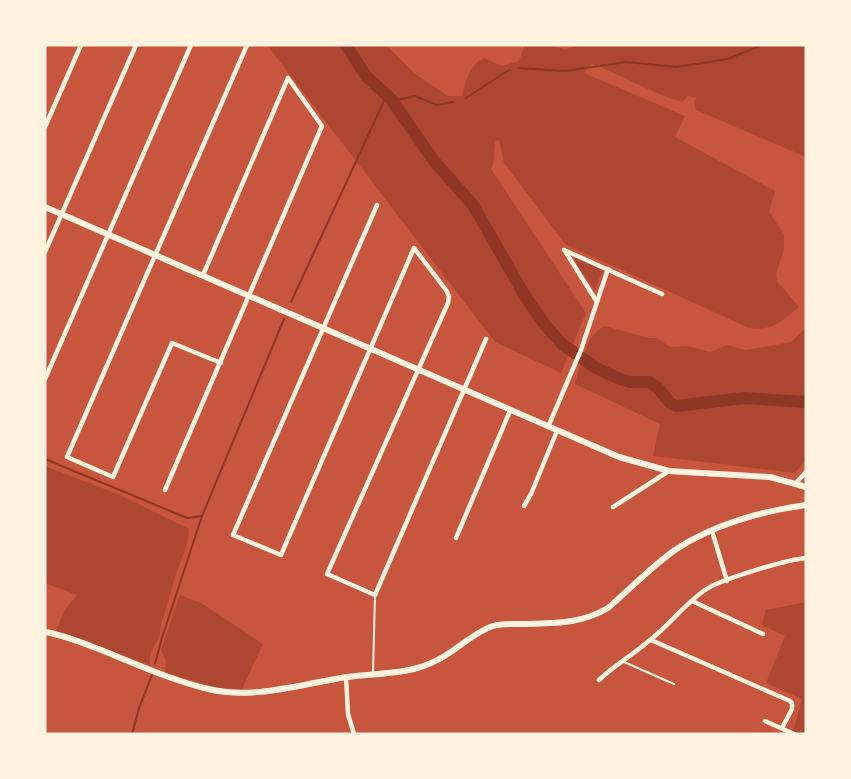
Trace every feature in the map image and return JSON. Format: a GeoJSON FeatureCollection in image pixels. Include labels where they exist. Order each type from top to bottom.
{"type":"FeatureCollection","features":[{"type":"Feature","properties":{"kind":"main road"},"geometry":{"type":"LineString","coordinates":[[45,207],[619,457],[669,471],[770,477],[806,487]]}},
{"type":"Feature","properties":{"kind":"main road"},"geometry":{"type":"LineString","coordinates":[[45,632],[72,639],[186,683],[228,692],[268,691],[346,677],[396,672],[430,664],[497,625],[569,623],[598,614],[677,549],[712,531],[750,518],[806,505]]}},
{"type":"Feature","properties":{"kind":"street"},"geometry":{"type":"LineString","coordinates":[[45,127],[81,45]]}},
{"type":"Feature","properties":{"kind":"street"},"geometry":{"type":"LineString","coordinates":[[45,252],[136,45]]}},
{"type":"Feature","properties":{"kind":"street"},"geometry":{"type":"LineString","coordinates":[[45,379],[191,45]]}},
{"type":"Feature","properties":{"kind":"street"},"geometry":{"type":"LineString","coordinates":[[221,363],[172,343],[113,477],[67,457],[247,45]]}},
{"type":"Feature","properties":{"kind":"street"},"geometry":{"type":"LineString","coordinates":[[165,490],[322,126],[288,78],[203,275]]}},
{"type":"Feature","properties":{"kind":"street"},"geometry":{"type":"LineString","coordinates":[[378,205],[233,535],[281,555],[414,248],[449,296],[327,574],[375,595],[486,339]]}},
{"type":"Feature","properties":{"kind":"street"},"geometry":{"type":"LineString","coordinates":[[597,302],[564,250],[662,294]]}},
{"type":"Feature","properties":{"kind":"street"},"geometry":{"type":"LineString","coordinates":[[548,427],[581,350],[608,269]]}},
{"type":"Feature","properties":{"kind":"street"},"geometry":{"type":"LineString","coordinates":[[456,538],[510,411]]}},
{"type":"Feature","properties":{"kind":"street"},"geometry":{"type":"LineString","coordinates":[[524,506],[557,431]]}},
{"type":"Feature","properties":{"kind":"street"},"geometry":{"type":"LineString","coordinates":[[613,507],[669,471]]}},
{"type":"Feature","properties":{"kind":"street"},"geometry":{"type":"LineString","coordinates":[[796,483],[806,472]]}},
{"type":"Feature","properties":{"kind":"street"},"geometry":{"type":"LineString","coordinates":[[712,531],[727,580]]}},
{"type":"Feature","properties":{"kind":"street"},"geometry":{"type":"LineString","coordinates":[[599,680],[651,640],[705,590],[727,580],[787,561],[806,558]]}},
{"type":"Feature","properties":{"kind":"street"},"geometry":{"type":"LineString","coordinates":[[692,602],[763,634]]}},
{"type":"Feature","properties":{"kind":"street"},"geometry":{"type":"LineString","coordinates":[[651,640],[790,701],[792,709],[782,728]]}},
{"type":"Feature","properties":{"kind":"street"},"geometry":{"type":"LineString","coordinates":[[346,677],[348,714],[354,734]]}},
{"type":"Feature","properties":{"kind":"street"},"geometry":{"type":"LineString","coordinates":[[765,721],[794,734]]}},
{"type":"Feature","properties":{"kind":"lane"},"geometry":{"type":"LineString","coordinates":[[373,674],[375,595]]}},
{"type":"Feature","properties":{"kind":"lane"},"geometry":{"type":"LineString","coordinates":[[621,661],[674,684]]}},
{"type":"Feature","properties":{"kind":"shaded area"},"geometry":{"type":"Polygon","coordinates":[[[267,45],[386,45],[414,73],[448,96],[462,96],[469,74],[479,61],[484,58],[502,66],[519,61],[525,45],[551,45],[565,49],[578,45],[806,45],[806,157],[696,110],[694,102],[696,98],[688,96],[682,102],[591,64],[584,73],[685,116],[675,137],[775,191],[769,212],[784,234],[784,249],[776,274],[777,281],[799,307],[771,327],[749,328],[565,244],[504,163],[499,140],[495,144],[491,169],[586,313],[561,373],[495,342],[267,45]]]}},
{"type":"Feature","properties":{"kind":"shaded area"},"geometry":{"type":"Polygon","coordinates":[[[574,257],[603,269],[595,291],[575,262],[574,257]]]}},
{"type":"Feature","properties":{"kind":"shaded area"},"geometry":{"type":"Polygon","coordinates":[[[605,326],[657,338],[670,347],[687,346],[710,352],[727,345],[746,350],[791,342],[806,328],[806,460],[795,473],[653,456],[660,424],[575,384],[588,343],[598,330],[605,326]]]}},
{"type":"Feature","properties":{"kind":"shaded area"},"geometry":{"type":"Polygon","coordinates":[[[45,466],[120,495],[189,529],[187,545],[177,571],[159,637],[151,653],[150,665],[56,631],[64,611],[77,595],[45,583],[45,466]]]}},
{"type":"Feature","properties":{"kind":"shaded area"},"geometry":{"type":"Polygon","coordinates":[[[180,595],[201,603],[263,644],[242,689],[217,688],[165,672],[166,661],[161,650],[180,595]]]}},
{"type":"Feature","properties":{"kind":"shaded area"},"geometry":{"type":"Polygon","coordinates":[[[806,602],[805,734],[793,731],[802,699],[766,683],[785,636],[762,625],[766,610],[806,602]]]}},
{"type":"Feature","properties":{"kind":"waterway"},"geometry":{"type":"LineString","coordinates":[[346,45],[366,76],[391,99],[434,161],[473,205],[525,296],[545,325],[562,344],[596,368],[620,379],[630,382],[649,382],[676,406],[744,398],[806,402]]}},
{"type":"Feature","properties":{"kind":"waterway"},"geometry":{"type":"LineString","coordinates":[[518,68],[565,71],[626,62],[677,67],[728,59],[762,45]]}},
{"type":"Feature","properties":{"kind":"waterway"},"geometry":{"type":"LineString","coordinates":[[466,98],[509,70]]}},
{"type":"Feature","properties":{"kind":"waterway"},"geometry":{"type":"LineString","coordinates":[[291,302],[384,101],[384,93]]}},
{"type":"Feature","properties":{"kind":"waterway"},"geometry":{"type":"LineString","coordinates":[[391,99],[415,96],[437,105],[453,102]]}},
{"type":"Feature","properties":{"kind":"waterway"},"geometry":{"type":"LineString","coordinates":[[155,664],[202,516],[284,319]]}},
{"type":"Feature","properties":{"kind":"waterway"},"geometry":{"type":"LineString","coordinates":[[45,459],[187,518],[202,516]]}},
{"type":"Feature","properties":{"kind":"waterway"},"geometry":{"type":"LineString","coordinates":[[132,734],[152,675]]}}]}
